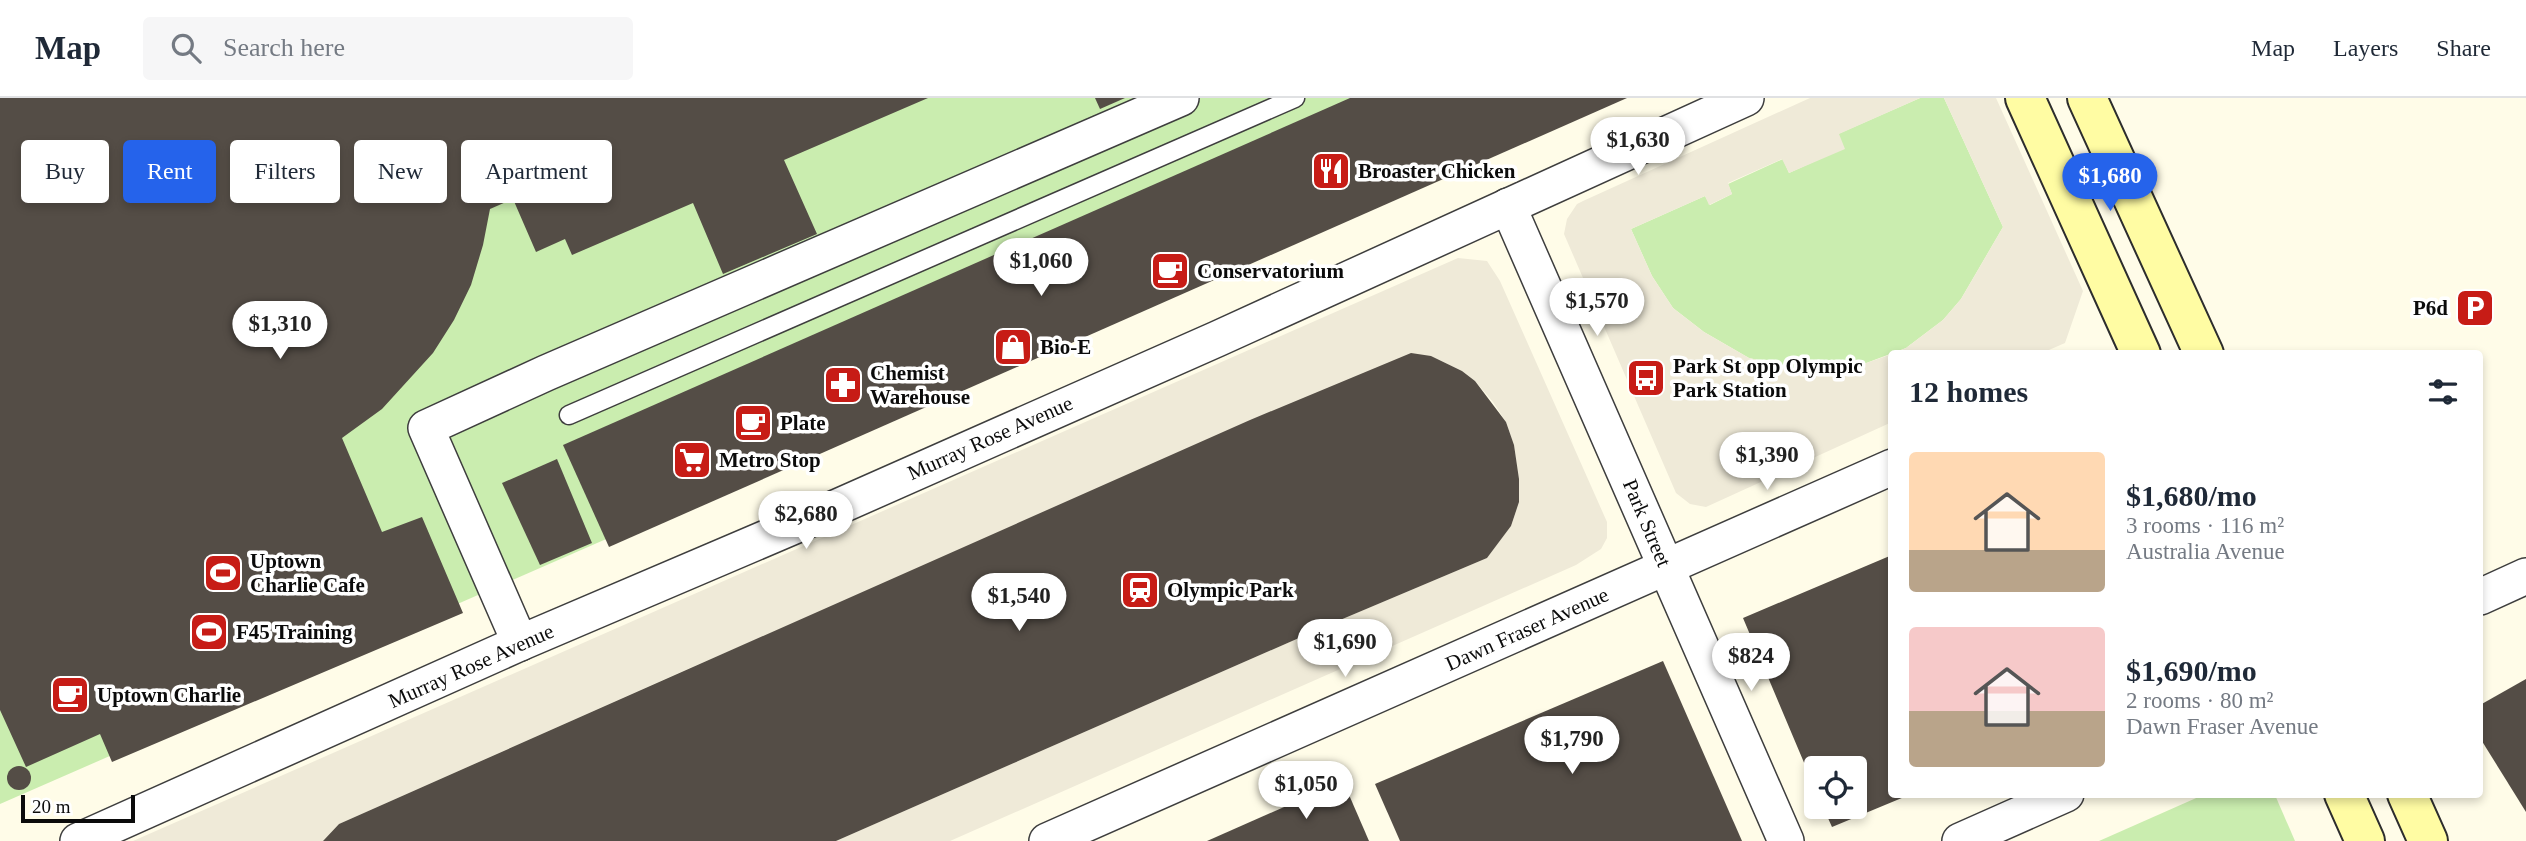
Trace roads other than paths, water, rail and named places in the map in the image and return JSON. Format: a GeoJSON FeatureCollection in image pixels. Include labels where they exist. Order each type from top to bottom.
{"type":"FeatureCollection","features":[{"type":"Feature","properties":{"kind":"main road"},"geometry":{"type":"LineString","coordinates":[[2025,98],[2139,350]]}},
{"type":"Feature","properties":{"kind":"main road"},"geometry":{"type":"LineString","coordinates":[[2087,98],[2202,350]]}},
{"type":"Feature","properties":{"kind":"main road"},"geometry":{"type":"LineString","coordinates":[[2346,798],[2365,841]]}},
{"type":"Feature","properties":{"kind":"main road"},"geometry":{"type":"LineString","coordinates":[[2409,798],[2428,841]]}},
{"type":"Feature","properties":{"kind":"street"},"geometry":{"type":"LineString","coordinates":[[520,643],[426,428],[1181,98]]}},
{"type":"Feature","properties":{"kind":"street","name":"Murray Rose Avenue"},"geometry":{"type":"LineString","coordinates":[[78,841],[520,643],[799,524],[1217,339],[1746,98]]}},
{"type":"Feature","properties":{"kind":"street","name":"Park Street"},"geometry":{"type":"LineString","coordinates":[[1508,206],[1786,841]]}},
{"type":"Feature","properties":{"kind":"street","name":"Dawn Fraser Avenue"},"geometry":{"type":"LineString","coordinates":[[1046,841],[1888,469]]}},
{"type":"Feature","properties":{"kind":"street"},"geometry":{"type":"LineString","coordinates":[[2483,596],[2526,576]]}},
{"type":"Feature","properties":{"kind":"street"},"geometry":{"type":"LineString","coordinates":[[1960,841],[2057,798]]}},
{"type":"Feature","properties":{"kind":"lane"},"geometry":{"type":"LineString","coordinates":[[569,415],[1295,98]]}},
{"type":"Feature","properties":{"kind":"place","name":"Broaster Chicken"},"geometry":{"type":"Point","coordinates":[1331,171]}},
{"type":"Feature","properties":{"kind":"place","name":"Conservatorium"},"geometry":{"type":"Point","coordinates":[1170,271]}},
{"type":"Feature","properties":{"kind":"place","name":"P6d"},"geometry":{"type":"Point","coordinates":[2475,308]}},
{"type":"Feature","properties":{"kind":"place","name":"Bio-E"},"geometry":{"type":"Point","coordinates":[1013,347]}},
{"type":"Feature","properties":{"kind":"place","name":"Park St opp Olympic Park Station"},"geometry":{"type":"Point","coordinates":[1646,378]}},
{"type":"Feature","properties":{"kind":"place","name":"Chemist Warehouse"},"geometry":{"type":"Point","coordinates":[843,385]}},
{"type":"Feature","properties":{"kind":"place","name":"Plate"},"geometry":{"type":"Point","coordinates":[753,423]}},
{"type":"Feature","properties":{"kind":"place","name":"Metro Stop"},"geometry":{"type":"Point","coordinates":[692,460]}},
{"type":"Feature","properties":{"kind":"place","name":"Uptown Charlie Cafe"},"geometry":{"type":"Point","coordinates":[223,573]}},
{"type":"Feature","properties":{"kind":"place","name":"Olympic Park"},"geometry":{"type":"Point","coordinates":[1140,590]}},
{"type":"Feature","properties":{"kind":"place","name":"F45 Training"},"geometry":{"type":"Point","coordinates":[209,632]}},
{"type":"Feature","properties":{"kind":"place","name":"Uptown Charlie"},"geometry":{"type":"Point","coordinates":[70,695]}}]}
